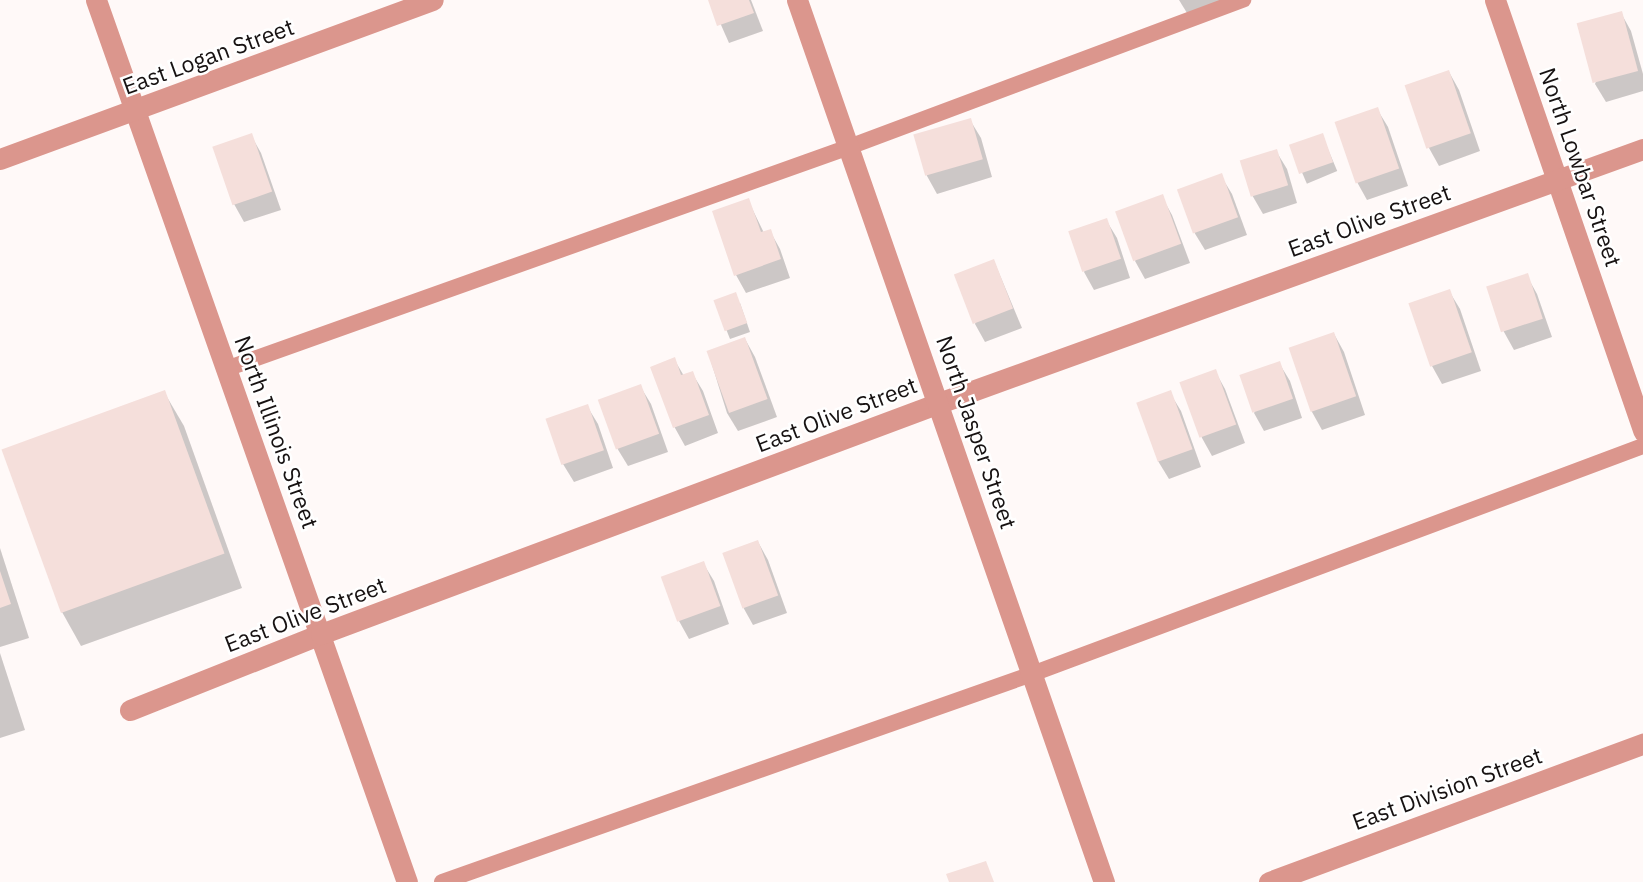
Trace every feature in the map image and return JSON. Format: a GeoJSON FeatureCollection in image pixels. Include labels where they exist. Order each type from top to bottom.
{"type":"FeatureCollection","features":[{"type":"Feature","properties":{"kind":"street","name":"North Illinois Street"},"geometry":{"type":"LineString","coordinates":[[96,0],[407,882]]}},
{"type":"Feature","properties":{"kind":"street","name":"East Logan Street"},"geometry":{"type":"LineString","coordinates":[[0,159],[433,0]]}},
{"type":"Feature","properties":{"kind":"street","name":"North Jasper Street"},"geometry":{"type":"LineString","coordinates":[[797,0],[1104,882]]}},
{"type":"Feature","properties":{"kind":"street","name":"North Lowbar Street"},"geometry":{"type":"LineString","coordinates":[[1495,0],[1643,431]]}},
{"type":"Feature","properties":{"kind":"street","name":"East Olive Street"},"geometry":{"type":"LineString","coordinates":[[130,710],[321,634],[939,403],[1643,149]]}},
{"type":"Feature","properties":{"kind":"street","name":"East Division Street"},"geometry":{"type":"LineString","coordinates":[[1269,882],[1643,744]]}},
{"type":"Feature","properties":{"kind":"lane"},"geometry":{"type":"LineString","coordinates":[[226,369],[849,147],[1243,0]]}},
{"type":"Feature","properties":{"kind":"lane"},"geometry":{"type":"LineString","coordinates":[[442,882],[1032,674],[1643,446]]}},
{"type":"Feature","properties":{"kind":"building"},"geometry":{"type":"Polygon","coordinates":[[[708,0],[749,0],[754,13],[717,26],[708,0]]]}},
{"type":"Feature","properties":{"kind":"building"},"geometry":{"type":"Polygon","coordinates":[[[1622,11],[1638,71],[1593,83],[1577,23],[1622,11]]]}},
{"type":"Feature","properties":{"kind":"building"},"geometry":{"type":"Polygon","coordinates":[[[1449,70],[1471,133],[1426,149],[1405,85],[1449,70]]]}},
{"type":"Feature","properties":{"kind":"building"},"geometry":{"type":"Polygon","coordinates":[[[1378,107],[1399,168],[1356,183],[1335,122],[1378,107]]]}},
{"type":"Feature","properties":{"kind":"building"},"geometry":{"type":"Polygon","coordinates":[[[971,118],[983,159],[925,176],[913,135],[971,118]]]}},
{"type":"Feature","properties":{"kind":"building"},"geometry":{"type":"Polygon","coordinates":[[[252,133],[272,192],[232,205],[212,147],[252,133]]]}},
{"type":"Feature","properties":{"kind":"building"},"geometry":{"type":"Polygon","coordinates":[[[1323,133],[1333,162],[1299,174],[1289,145],[1323,133]]]}},
{"type":"Feature","properties":{"kind":"building"},"geometry":{"type":"Polygon","coordinates":[[[1277,149],[1288,185],[1251,197],[1240,160],[1277,149]]]}},
{"type":"Feature","properties":{"kind":"building"},"geometry":{"type":"Polygon","coordinates":[[[1222,173],[1238,217],[1193,234],[1177,189],[1222,173]]]}},
{"type":"Feature","properties":{"kind":"building"},"geometry":{"type":"Polygon","coordinates":[[[1163,194],[1181,244],[1133,261],[1115,211],[1163,194]]]}},
{"type":"Feature","properties":{"kind":"building"},"geometry":{"type":"Polygon","coordinates":[[[749,198],[761,232],[771,229],[781,259],[734,276],[712,211],[749,198]]]}},
{"type":"Feature","properties":{"kind":"building"},"geometry":{"type":"Polygon","coordinates":[[[1107,218],[1121,259],[1082,272],[1068,231],[1107,218]]]}},
{"type":"Feature","properties":{"kind":"building"},"geometry":{"type":"Polygon","coordinates":[[[994,259],[1013,308],[973,324],[954,274],[994,259]]]}},
{"type":"Feature","properties":{"kind":"building"},"geometry":{"type":"Polygon","coordinates":[[[1528,273],[1543,319],[1501,332],[1486,287],[1528,273]]]}},
{"type":"Feature","properties":{"kind":"building"},"geometry":{"type":"Polygon","coordinates":[[[1450,289],[1472,352],[1430,367],[1408,303],[1450,289]]]}},
{"type":"Feature","properties":{"kind":"building"},"geometry":{"type":"Polygon","coordinates":[[[736,292],[747,323],[725,331],[713,300],[736,292]]]}},
{"type":"Feature","properties":{"kind":"building"},"geometry":{"type":"Polygon","coordinates":[[[1334,332],[1356,396],[1311,412],[1289,348],[1334,332]]]}},
{"type":"Feature","properties":{"kind":"building"},"geometry":{"type":"Polygon","coordinates":[[[745,337],[768,399],[729,413],[706,351],[745,337]]]}},
{"type":"Feature","properties":{"kind":"building"},"geometry":{"type":"Polygon","coordinates":[[[675,357],[681,375],[693,371],[709,415],[673,428],[650,367],[675,357]]]}},
{"type":"Feature","properties":{"kind":"building"},"geometry":{"type":"Polygon","coordinates":[[[1280,361],[1293,399],[1252,413],[1239,375],[1280,361]]]}},
{"type":"Feature","properties":{"kind":"building"},"geometry":{"type":"Polygon","coordinates":[[[1216,369],[1236,424],[1200,438],[1179,382],[1216,369]]]}},
{"type":"Feature","properties":{"kind":"building"},"geometry":{"type":"Polygon","coordinates":[[[641,384],[659,434],[616,450],[598,400],[641,384]]]}},
{"type":"Feature","properties":{"kind":"building"},"geometry":{"type":"Polygon","coordinates":[[[165,390],[225,554],[61,613],[1,450],[165,390]]]}},
{"type":"Feature","properties":{"kind":"building"},"geometry":{"type":"Polygon","coordinates":[[[1171,390],[1193,449],[1158,462],[1136,403],[1171,390]]]}},
{"type":"Feature","properties":{"kind":"building"},"geometry":{"type":"Polygon","coordinates":[[[588,404],[604,450],[561,465],[545,419],[588,404]]]}},
{"type":"Feature","properties":{"kind":"building"},"geometry":{"type":"Polygon","coordinates":[[[758,540],[778,595],[742,608],[722,553],[758,540]]]}},
{"type":"Feature","properties":{"kind":"building"},"geometry":{"type":"Polygon","coordinates":[[[704,561],[720,606],[677,622],[661,577],[704,561]]]}},
{"type":"Feature","properties":{"kind":"building"},"geometry":{"type":"Polygon","coordinates":[[[0,571],[11,604],[0,608],[0,571]]]}},
{"type":"Feature","properties":{"kind":"building"},"geometry":{"type":"Polygon","coordinates":[[[986,861],[994,882],[949,882],[946,874],[986,861]]]}}]}
